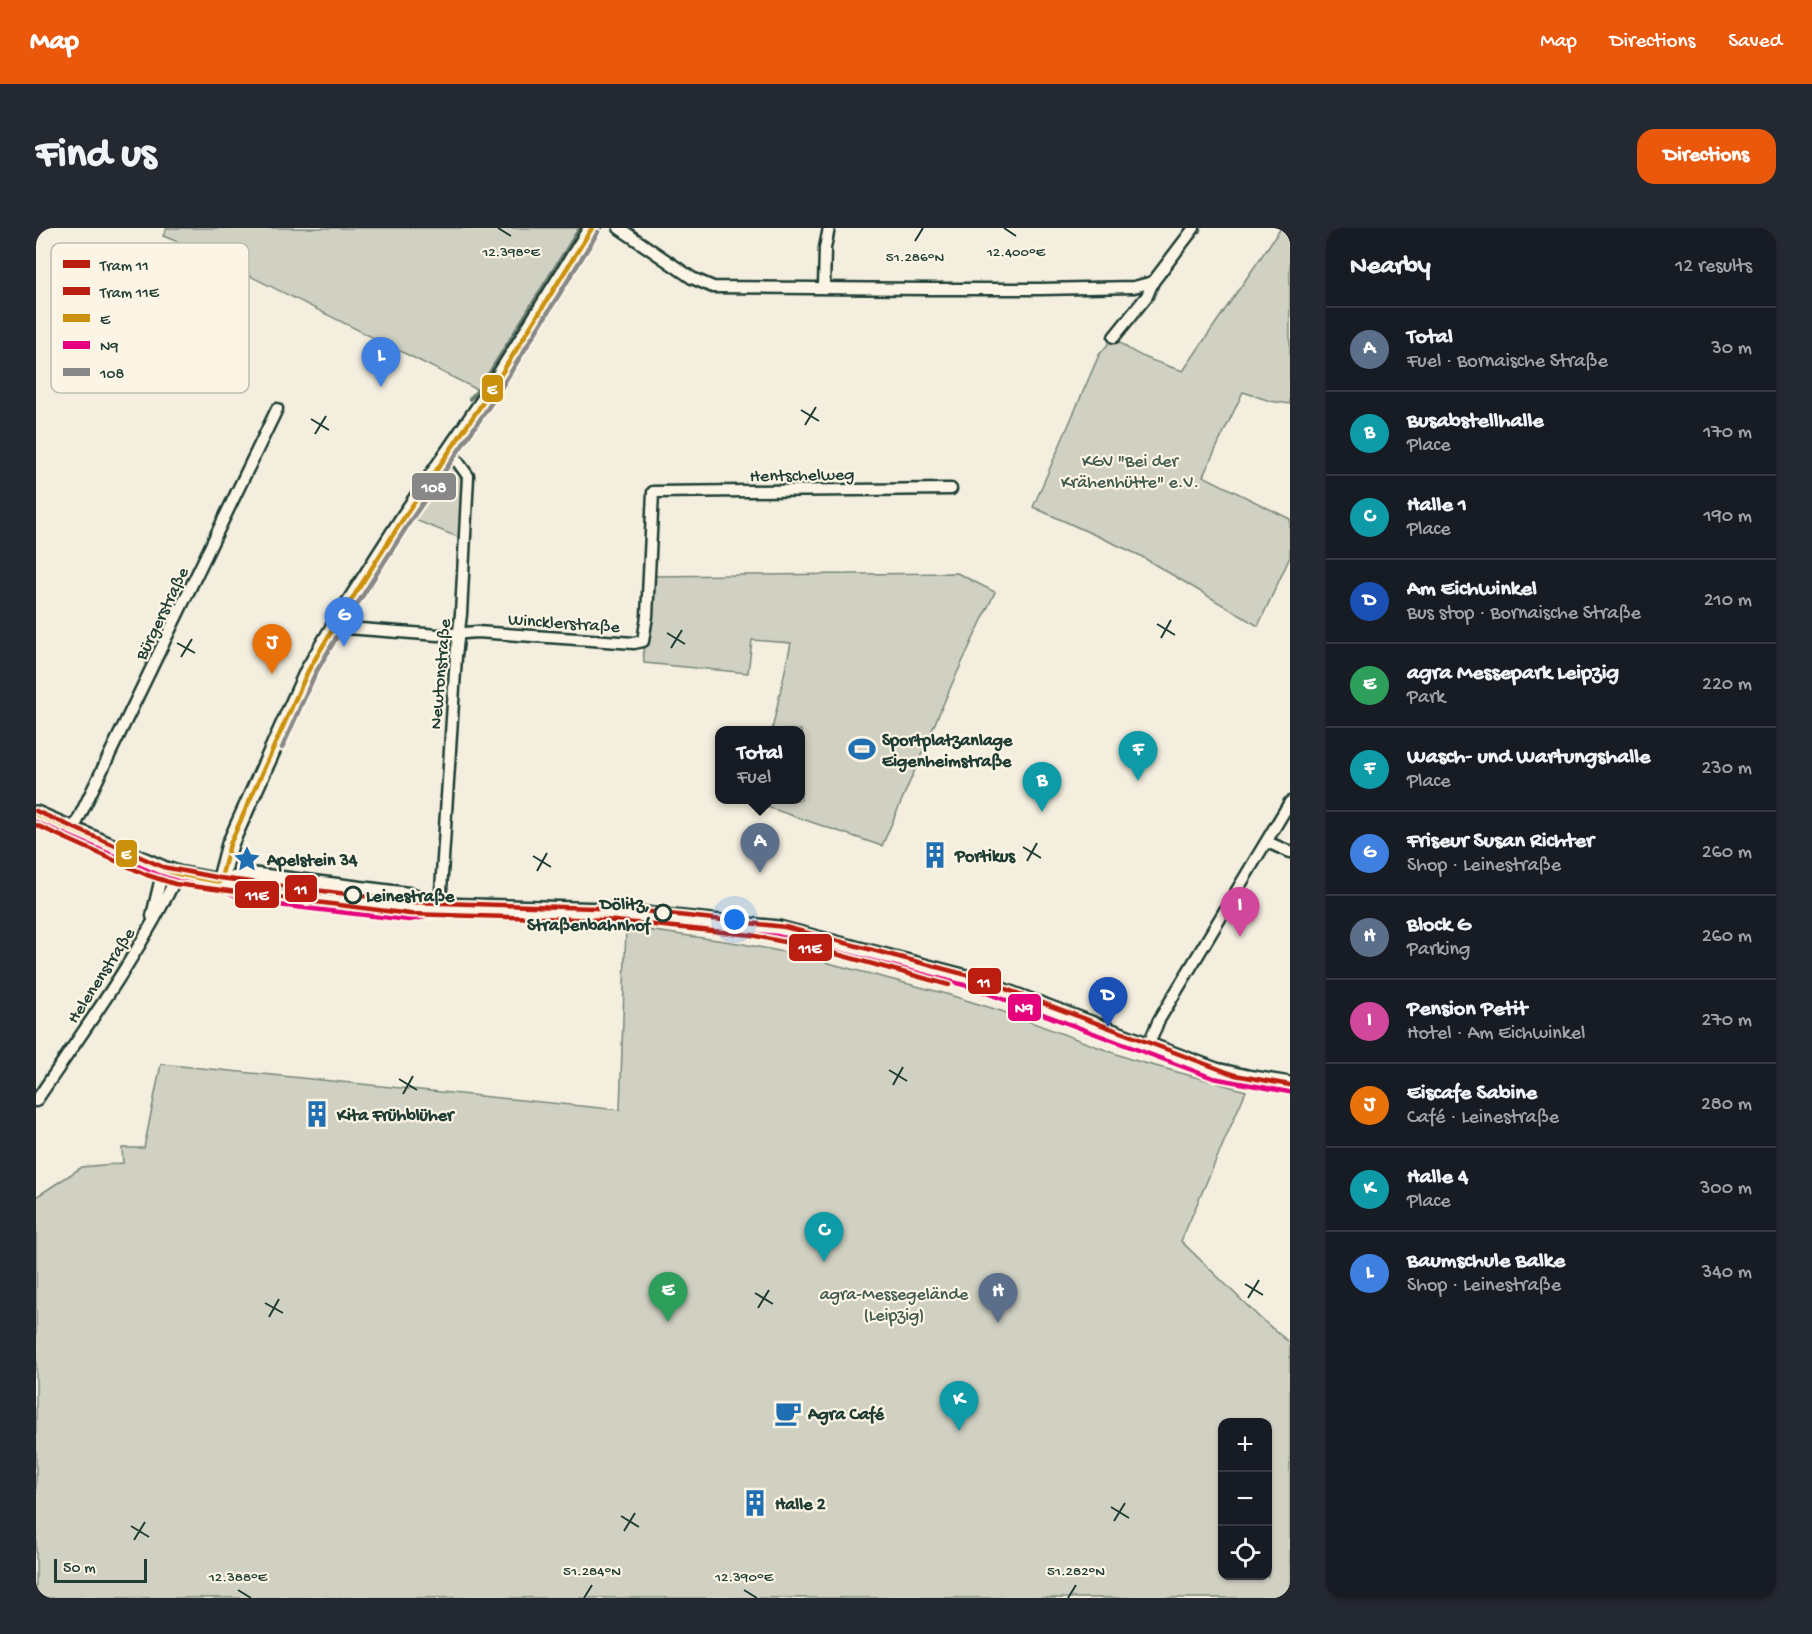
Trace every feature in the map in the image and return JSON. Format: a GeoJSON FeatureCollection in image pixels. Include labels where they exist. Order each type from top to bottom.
{"type":"FeatureCollection","features":[{"type":"Feature","properties":{"kind":"main road"},"geometry":{"type":"LineString","coordinates":[[220,882],[230,844],[308,671],[405,516],[498,380],[592,228]]}},
{"type":"Feature","properties":{"kind":"main road"},"geometry":{"type":"LineString","coordinates":[[36,814],[163,869],[220,882],[253,895],[410,913],[440,906],[606,911],[778,929],[970,980],[1216,1071],[1290,1085]]}},
{"type":"Feature","properties":{"kind":"street"},"geometry":{"type":"LineString","coordinates":[[619,228],[692,279],[713,287],[1125,288],[1152,282]]}},
{"type":"Feature","properties":{"kind":"street"},"geometry":{"type":"LineString","coordinates":[[824,287],[825,249],[829,228]]}},
{"type":"Feature","properties":{"kind":"street"},"geometry":{"type":"LineString","coordinates":[[1114,337],[1147,296],[1152,282],[1194,228]]}},
{"type":"Feature","properties":{"kind":"street","name":"Bürgerstraße"},"geometry":{"type":"LineString","coordinates":[[73,830],[278,409]]}},
{"type":"Feature","properties":{"kind":"street","name":"Newtonstraße"},"geometry":{"type":"LineString","coordinates":[[440,906],[456,656],[461,614],[468,476],[450,451]]}},
{"type":"Feature","properties":{"kind":"street","name":"Hentschelweg"},"geometry":{"type":"LineString","coordinates":[[653,492],[951,489]]}},
{"type":"Feature","properties":{"kind":"street","name":"Wincklerstraße"},"geometry":{"type":"LineString","coordinates":[[334,627],[438,635],[477,632],[634,643],[643,641],[653,492]]}},
{"type":"Feature","properties":{"kind":"street"},"geometry":{"type":"LineString","coordinates":[[1148,1046],[1159,1020],[1290,802]]}},
{"type":"Feature","properties":{"kind":"street"},"geometry":{"type":"LineString","coordinates":[[1267,842],[1290,852]]}},
{"type":"Feature","properties":{"kind":"street","name":"Helenenstraße"},"geometry":{"type":"LineString","coordinates":[[152,925],[152,912],[163,869]]}},
{"type":"Feature","properties":{"kind":"street","name":"Helenenstraße"},"geometry":{"type":"LineString","coordinates":[[36,1101],[116,984],[152,925],[178,874]]}},
{"type":"Feature","properties":{"kind":"green space"},"geometry":{"type":"Polygon","coordinates":[[[167,228],[592,228],[488,395],[249,276],[249,243],[181,243],[163,236],[167,228]]]}},
{"type":"Feature","properties":{"kind":"green space","name":"KGV \"Bei der Krähenhütte\" e.V."},"geometry":{"type":"Polygon","coordinates":[[[1281,228],[1290,228],[1290,404],[1270,401],[1243,392],[1203,476],[1290,519],[1290,557],[1258,626],[1139,555],[1033,507],[1099,355],[1114,337],[1138,354],[1183,371],[1281,228]]]}},
{"type":"Feature","properties":{"kind":"green space"},"geometry":{"type":"Polygon","coordinates":[[[450,451],[468,476],[465,540],[405,516],[450,451]]]}},
{"type":"Feature","properties":{"kind":"green space"},"geometry":{"type":"Polygon","coordinates":[[[957,573],[995,592],[952,684],[882,846],[758,804],[805,804],[805,726],[773,726],[791,643],[752,640],[748,673],[644,663],[643,641],[649,576],[957,573]]]}},
{"type":"Feature","properties":{"kind":"green space","name":"agra-Messegelände (Leipzig)"},"geometry":{"type":"Polygon","coordinates":[[[626,927],[738,943],[794,954],[943,993],[1001,1011],[1130,1059],[1246,1091],[1181,1241],[1260,1318],[1290,1343],[1290,1598],[36,1598],[36,1197],[82,1167],[123,1163],[122,1148],[144,1148],[161,1064],[620,1110],[626,927]]]}},
{"type":"Feature","properties":{"kind":"waterway"},"geometry":{"type":"LineString","coordinates":[[470,399],[482,385],[580,228]]}},
{"type":"Feature","properties":{"kind":"tram line","name":"11"},"geometry":{"type":"LineString","coordinates":[[36,811],[163,867],[220,878],[411,902],[625,909],[785,927],[971,976],[1235,1075],[1290,1085]]}},
{"type":"Feature","properties":{"kind":"tram line","name":"11E"},"geometry":{"type":"LineString","coordinates":[[36,825],[147,875],[175,884],[410,914],[606,920],[751,935],[818,949],[949,985]]}},
{"type":"Feature","properties":{"kind":"transit line","name":"E"},"geometry":{"type":"LineString","coordinates":[[220,882],[230,844],[308,671],[405,516],[488,395],[592,228]]}},
{"type":"Feature","properties":{"kind":"transit line","name":"108"},"geometry":{"type":"LineString","coordinates":[[282,748],[315,674],[340,631],[411,520],[494,399],[598,232]]}},
{"type":"Feature","properties":{"kind":"transit line","name":"E"},"geometry":{"type":"LineString","coordinates":[[36,814],[163,869],[220,882]]}},
{"type":"Feature","properties":{"kind":"transit line","name":"N9"},"geometry":{"type":"LineString","coordinates":[[36,822],[161,876],[218,889],[252,902],[409,920],[441,914],[605,918],[777,936],[968,986],[1213,1078],[1289,1092]]}},
{"type":"Feature","properties":{"kind":"place","name":"Baumschule Balke"},"geometry":{"type":"Point","coordinates":[381,387]}},
{"type":"Feature","properties":{"kind":"place","name":"Friseur Susan Richter"},"geometry":{"type":"Point","coordinates":[344,647]}},
{"type":"Feature","properties":{"kind":"place","name":"Eiscafe Sabine"},"geometry":{"type":"Point","coordinates":[272,674]}},
{"type":"Feature","properties":{"kind":"place","name":"Sportplatzanlage Eigenheimstraße"},"geometry":{"type":"Point","coordinates":[862,749]}},
{"type":"Feature","properties":{"kind":"place","name":"Wasch- und Wartungshalle"},"geometry":{"type":"Point","coordinates":[1138,781]}},
{"type":"Feature","properties":{"kind":"place","name":"Busabstellhalle"},"geometry":{"type":"Point","coordinates":[1042,812]}},
{"type":"Feature","properties":{"kind":"place","name":"Portikus"},"geometry":{"type":"Point","coordinates":[935,855]}},
{"type":"Feature","properties":{"kind":"place","name":"Apelstein 34"},"geometry":{"type":"Point","coordinates":[247,859]}},
{"type":"Feature","properties":{"kind":"place","name":"Total"},"geometry":{"type":"Point","coordinates":[760,873]}},
{"type":"Feature","properties":{"kind":"place","name":"Leinestraße"},"geometry":{"type":"Point","coordinates":[353,895]}},
{"type":"Feature","properties":{"kind":"place","name":"Dölitz, Straßenbahnhof"},"geometry":{"type":"Point","coordinates":[663,913]}},
{"type":"Feature","properties":{"kind":"place","name":"Pension Petit"},"geometry":{"type":"Point","coordinates":[1240,937]}},
{"type":"Feature","properties":{"kind":"place","name":"Am Eichwinkel"},"geometry":{"type":"Point","coordinates":[1108,1027]}},
{"type":"Feature","properties":{"kind":"place","name":"Kita Frühblüher"},"geometry":{"type":"Point","coordinates":[317,1114]}},
{"type":"Feature","properties":{"kind":"place","name":"Halle 1"},"geometry":{"type":"Point","coordinates":[824,1262]}},
{"type":"Feature","properties":{"kind":"place","name":"agra Messepark Leipzig"},"geometry":{"type":"Point","coordinates":[668,1322]}},
{"type":"Feature","properties":{"kind":"place","name":"Block G"},"geometry":{"type":"Point","coordinates":[998,1323]}},
{"type":"Feature","properties":{"kind":"place","name":"Agra Café"},"geometry":{"type":"Point","coordinates":[788,1413]}},
{"type":"Feature","properties":{"kind":"place","name":"Halle 4"},"geometry":{"type":"Point","coordinates":[959,1431]}},
{"type":"Feature","properties":{"kind":"place","name":"Halle 2"},"geometry":{"type":"Point","coordinates":[755,1503]}}]}
